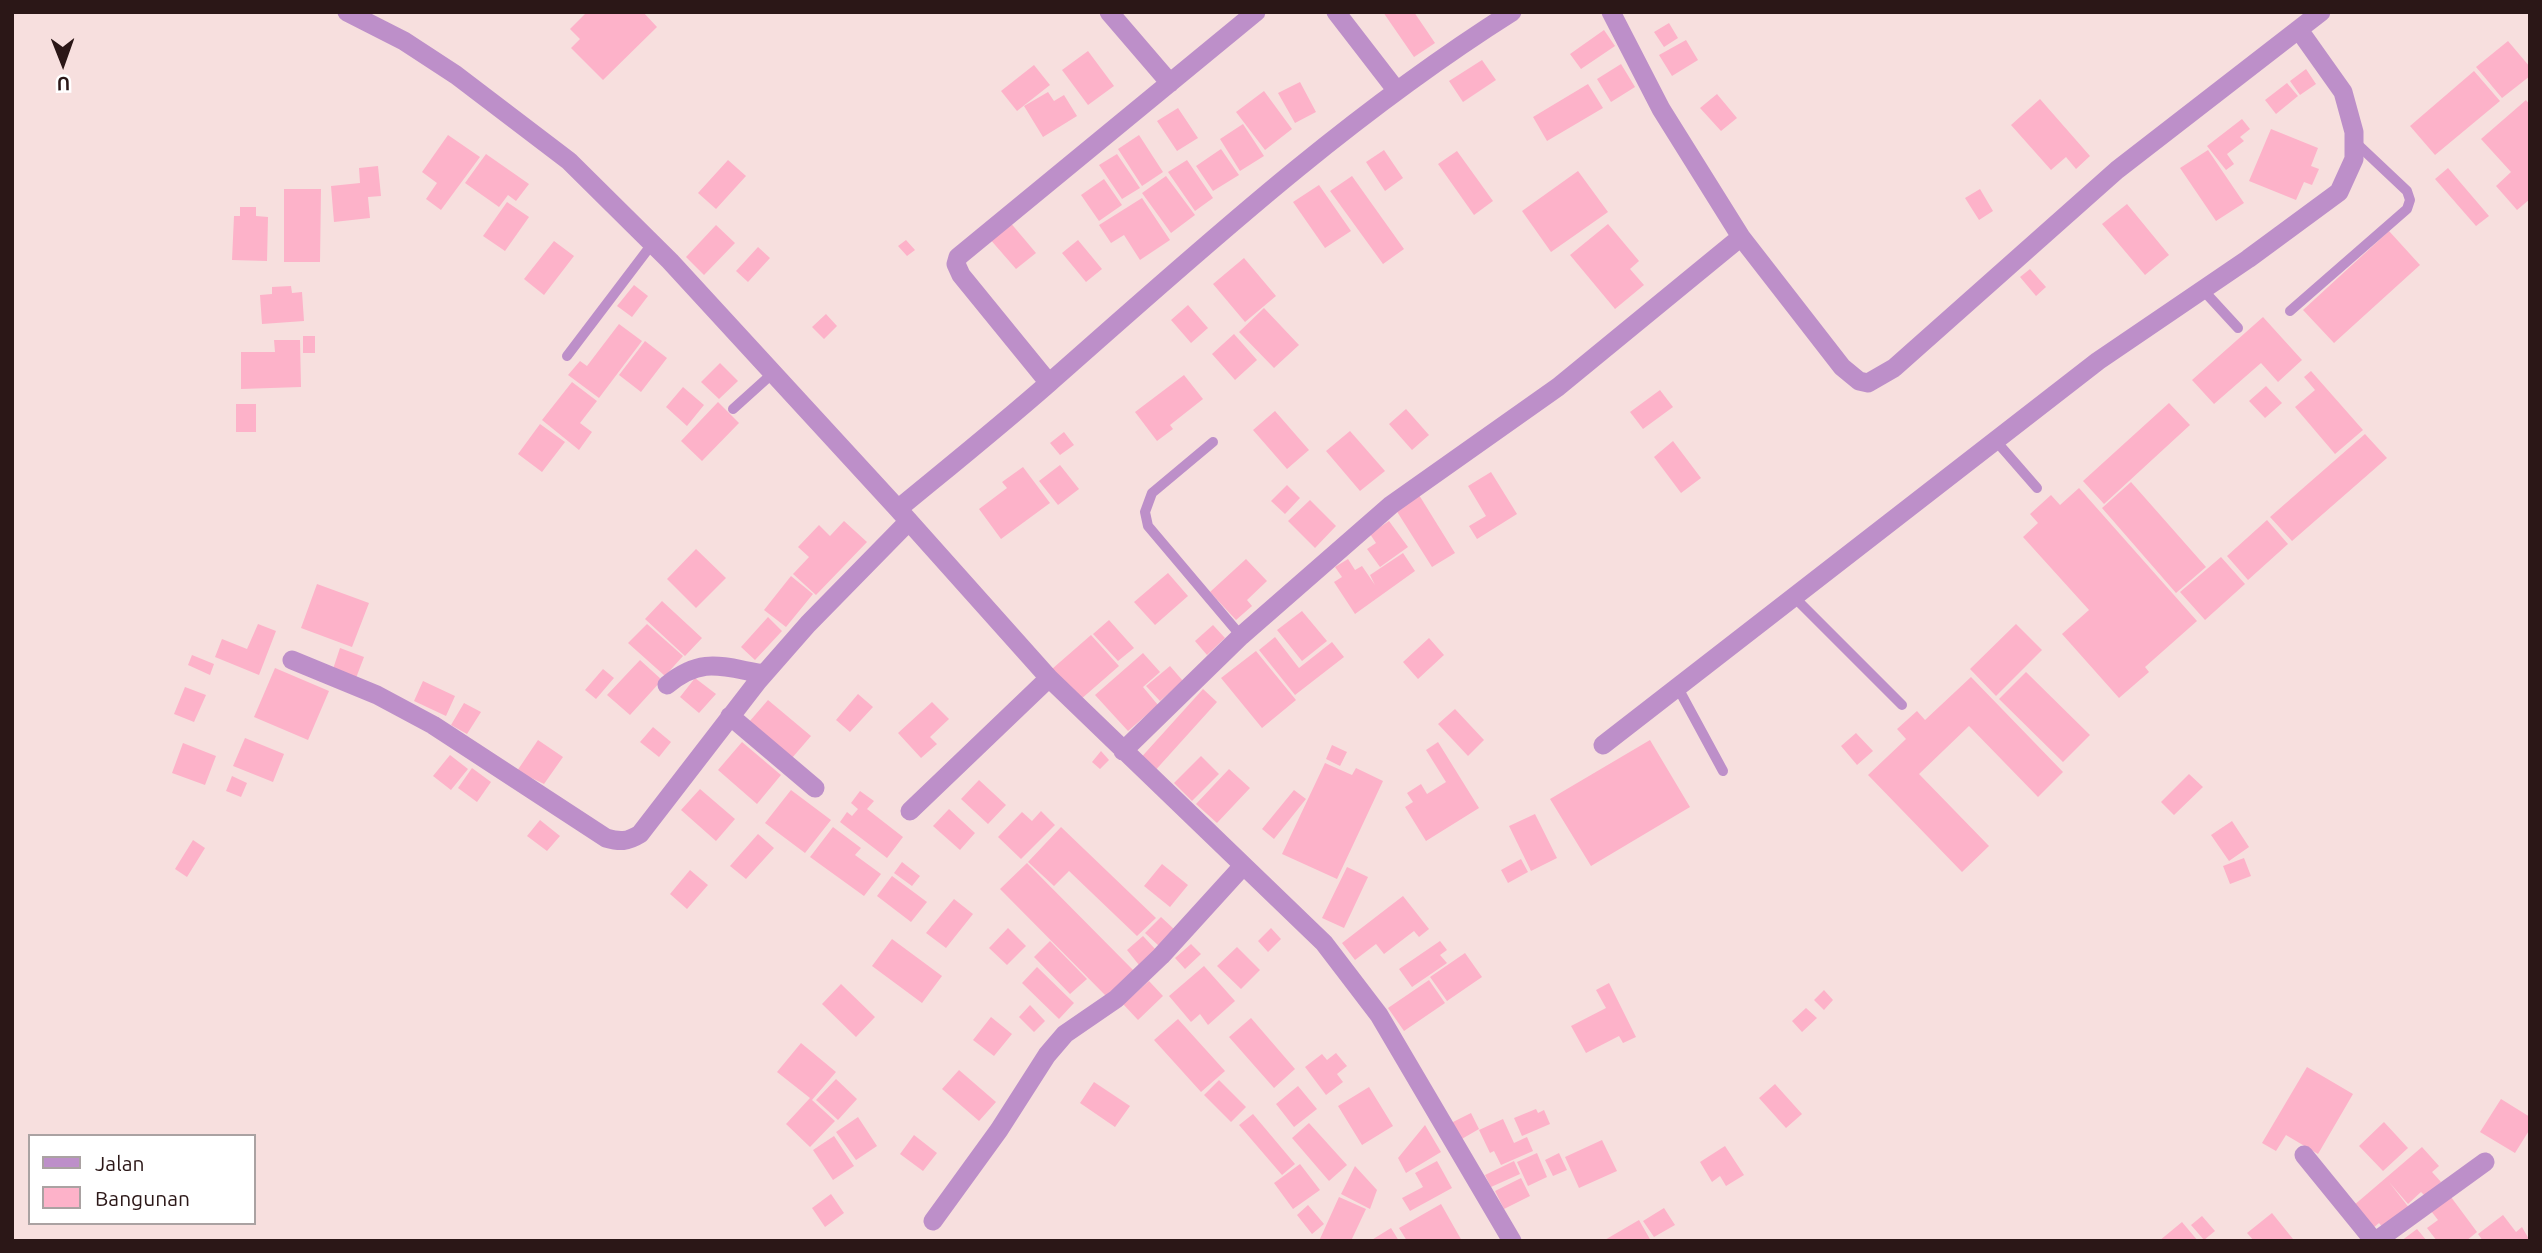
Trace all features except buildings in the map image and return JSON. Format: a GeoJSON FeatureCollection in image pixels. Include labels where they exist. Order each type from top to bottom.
{"type":"FeatureCollection","features":[{"type":"Feature","properties":{"kind":"street"},"geometry":{"type":"LineString","coordinates":[[347,12],[404,41],[456,75],[569,161],[652,244],[773,373],[1049,678],[1242,867],[1324,943],[1379,1015],[1511,1241]]}},
{"type":"Feature","properties":{"kind":"street"},"geometry":{"type":"LineString","coordinates":[[1109,12],[1170,83]]}},
{"type":"Feature","properties":{"kind":"street"},"geometry":{"type":"LineString","coordinates":[[1049,383],[961,275],[956,260],[1256,12]]}},
{"type":"Feature","properties":{"kind":"street"},"geometry":{"type":"LineString","coordinates":[[1336,12],[1397,91]]}},
{"type":"Feature","properties":{"kind":"street"},"geometry":{"type":"LineString","coordinates":[[292,660],[377,695],[433,725],[606,838],[620,842],[640,834],[764,674],[904,515],[1049,383],[1292,170],[1397,91],[1512,12]]}},
{"type":"Feature","properties":{"kind":"street"},"geometry":{"type":"LineString","coordinates":[[1611,12],[1661,109],[1741,237],[1842,368],[1859,382],[1868,383],[1894,368],[1932,336],[2117,170],[2322,12]]}},
{"type":"Feature","properties":{"kind":"street"},"geometry":{"type":"LineString","coordinates":[[1603,746],[2098,361],[2339,192],[2354,159],[2355,142],[2343,92],[2299,30]]}},
{"type":"Feature","properties":{"kind":"street"},"geometry":{"type":"LineString","coordinates":[[1123,751],[1241,636],[1391,505],[1558,387],[1741,237]]}},
{"type":"Feature","properties":{"kind":"street"},"geometry":{"type":"LineString","coordinates":[[667,685],[694,667],[719,667],[764,674]]}},
{"type":"Feature","properties":{"kind":"street"},"geometry":{"type":"LineString","coordinates":[[910,811],[1049,678]]}},
{"type":"Feature","properties":{"kind":"street"},"geometry":{"type":"LineString","coordinates":[[730,716],[815,788]]}},
{"type":"Feature","properties":{"kind":"street"},"geometry":{"type":"LineString","coordinates":[[933,1221],[1065,1034],[1116,999],[1161,957],[1242,867]]}},
{"type":"Feature","properties":{"kind":"street"},"geometry":{"type":"LineString","coordinates":[[2304,1155],[2375,1241],[2485,1162]]}},
{"type":"Feature","properties":{"kind":"lane"},"geometry":{"type":"LineString","coordinates":[[2290,311],[2407,208],[2410,200],[2407,191],[2355,142]]}},
{"type":"Feature","properties":{"kind":"lane"},"geometry":{"type":"LineString","coordinates":[[567,356],[652,244]]}},
{"type":"Feature","properties":{"kind":"lane"},"geometry":{"type":"LineString","coordinates":[[2203,289],[2238,328]]}},
{"type":"Feature","properties":{"kind":"lane"},"geometry":{"type":"LineString","coordinates":[[733,409],[773,373]]}},
{"type":"Feature","properties":{"kind":"lane"},"geometry":{"type":"LineString","coordinates":[[1996,441],[2037,488]]}},
{"type":"Feature","properties":{"kind":"lane"},"geometry":{"type":"LineString","coordinates":[[1213,442],[1152,493],[1145,512],[1148,526],[1241,636]]}},
{"type":"Feature","properties":{"kind":"lane"},"geometry":{"type":"LineString","coordinates":[[1794,597],[1902,705]]}},
{"type":"Feature","properties":{"kind":"lane"},"geometry":{"type":"LineString","coordinates":[[1678,688],[1723,771]]}}]}
